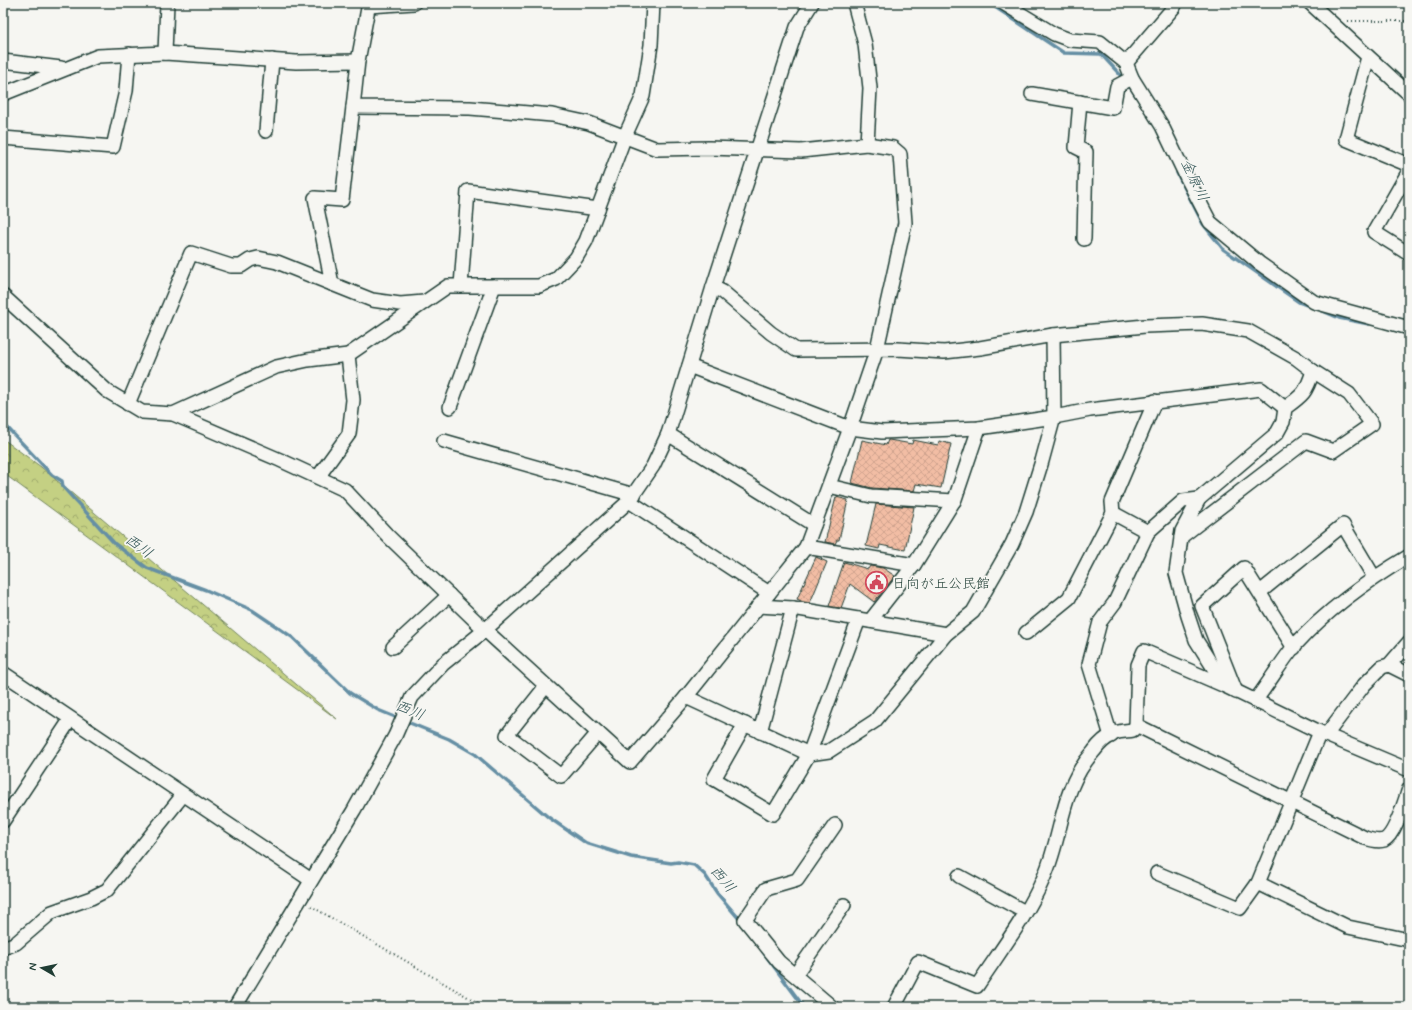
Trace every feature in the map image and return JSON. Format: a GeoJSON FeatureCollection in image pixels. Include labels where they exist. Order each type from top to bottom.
{"type":"FeatureCollection","features":[{"type":"Feature","properties":{"kind":"street"},"geometry":{"type":"LineString","coordinates":[[165,53],[167,3]]}},
{"type":"Feature","properties":{"kind":"street"},"geometry":{"type":"LineString","coordinates":[[332,284],[315,198],[342,200],[358,61],[369,4],[414,3]]}},
{"type":"Feature","properties":{"kind":"street"},"geometry":{"type":"LineString","coordinates":[[172,414],[276,367],[308,360],[348,355],[448,286],[539,286],[556,280],[576,258],[586,241],[625,136],[643,96],[651,45],[653,3]]}},
{"type":"Feature","properties":{"kind":"street"},"geometry":{"type":"LineString","coordinates":[[235,1007],[310,880],[358,803],[395,736],[412,697],[443,664],[485,630],[631,498],[653,466],[668,434],[713,287],[797,27],[812,3]]}},
{"type":"Feature","properties":{"kind":"street"},"geometry":{"type":"LineString","coordinates":[[854,3],[865,44],[870,88],[867,144]]}},
{"type":"Feature","properties":{"kind":"street"},"geometry":{"type":"LineString","coordinates":[[1003,3],[1054,34],[1070,40],[1100,42],[1126,63],[1132,78],[1162,126],[1210,222],[1259,263],[1314,302],[1409,328]]}},
{"type":"Feature","properties":{"kind":"street"},"geometry":{"type":"LineString","coordinates":[[1126,63],[1176,3]]}},
{"type":"Feature","properties":{"kind":"street"},"geometry":{"type":"LineString","coordinates":[[1310,3],[1409,94]]}},
{"type":"Feature","properties":{"kind":"street"},"geometry":{"type":"LineString","coordinates":[[3,94],[62,69],[98,56],[165,53],[296,62],[358,61]]}},
{"type":"Feature","properties":{"kind":"street"},"geometry":{"type":"LineString","coordinates":[[3,138],[113,147],[126,91],[129,54]]}},
{"type":"Feature","properties":{"kind":"street"},"geometry":{"type":"LineString","coordinates":[[1368,57],[1346,138],[1409,165]]}},
{"type":"Feature","properties":{"kind":"street"},"geometry":{"type":"LineString","coordinates":[[266,131],[272,60]]}},
{"type":"Feature","properties":{"kind":"street"},"geometry":{"type":"LineString","coordinates":[[3,61],[62,69]]}},
{"type":"Feature","properties":{"kind":"street"},"geometry":{"type":"LineString","coordinates":[[1032,94],[1113,108],[1117,86],[1132,78]]}},
{"type":"Feature","properties":{"kind":"street"},"geometry":{"type":"LineString","coordinates":[[1080,102],[1076,147],[1086,152],[1084,239]]}},
{"type":"Feature","properties":{"kind":"street"},"geometry":{"type":"LineString","coordinates":[[3,296],[107,391],[142,412],[172,414],[345,490],[389,537],[485,630],[630,762],[686,697],[806,547],[878,349],[905,223],[900,154],[893,148],[867,144],[801,151],[758,149],[657,149],[589,124],[552,115],[470,108],[352,107]]}},
{"type":"Feature","properties":{"kind":"street"},"geometry":{"type":"LineString","coordinates":[[1409,171],[1374,232],[1409,254]]}},
{"type":"Feature","properties":{"kind":"street"},"geometry":{"type":"LineString","coordinates":[[460,286],[468,191],[598,209]]}},
{"type":"Feature","properties":{"kind":"street"},"geometry":{"type":"LineString","coordinates":[[128,404],[191,253],[231,266],[241,266],[250,260],[258,258],[277,262],[372,300],[400,304],[425,302]]}},
{"type":"Feature","properties":{"kind":"street"},"geometry":{"type":"LineString","coordinates":[[450,407],[494,286]]}},
{"type":"Feature","properties":{"kind":"street"},"geometry":{"type":"LineString","coordinates":[[713,287],[723,292],[771,333],[796,350],[878,349],[944,352],[980,348],[1053,336],[1145,326],[1202,324],[1248,331],[1265,339],[1349,394],[1372,424],[1333,451],[1306,441],[1181,537]]}},
{"type":"Feature","properties":{"kind":"street"},"geometry":{"type":"LineString","coordinates":[[686,697],[809,754],[829,751],[875,722],[946,634],[973,612],[1012,544],[1028,505],[1054,417],[1053,336]]}},
{"type":"Feature","properties":{"kind":"street"},"geometry":{"type":"LineString","coordinates":[[318,478],[349,434],[353,400],[348,355]]}},
{"type":"Feature","properties":{"kind":"street"},"geometry":{"type":"LineString","coordinates":[[689,366],[850,428],[882,432],[979,428],[1154,401],[1261,389],[1285,408]]}},
{"type":"Feature","properties":{"kind":"street"},"geometry":{"type":"LineString","coordinates":[[1231,689],[1196,640],[1188,616],[1176,573],[1182,531],[1199,499],[1277,433],[1283,422],[1285,408],[1301,397],[1307,389],[1312,371]]}},
{"type":"Feature","properties":{"kind":"street"},"geometry":{"type":"LineString","coordinates":[[1026,633],[1069,598],[1112,513],[1112,502],[1154,401]]}},
{"type":"Feature","properties":{"kind":"street"},"geometry":{"type":"LineString","coordinates":[[745,724],[714,779],[773,814],[809,754],[864,620],[914,565],[954,501],[979,428]]}},
{"type":"Feature","properties":{"kind":"street"},"geometry":{"type":"LineString","coordinates":[[668,434],[814,525]]}},
{"type":"Feature","properties":{"kind":"street"},"geometry":{"type":"LineString","coordinates":[[444,441],[631,498],[769,593]]}},
{"type":"Feature","properties":{"kind":"street"},"geometry":{"type":"LineString","coordinates":[[829,486],[871,496],[954,501]]}},
{"type":"Feature","properties":{"kind":"street"},"geometry":{"type":"LineString","coordinates":[[1111,736],[1089,664],[1100,622],[1115,602],[1148,532],[1183,501],[1199,499]]}},
{"type":"Feature","properties":{"kind":"street"},"geometry":{"type":"LineString","coordinates":[[1112,513],[1148,532]]}},
{"type":"Feature","properties":{"kind":"street"},"geometry":{"type":"LineString","coordinates":[[1260,592],[1343,525],[1374,577]]}},
{"type":"Feature","properties":{"kind":"street"},"geometry":{"type":"LineString","coordinates":[[806,547],[914,565]]}},
{"type":"Feature","properties":{"kind":"street"},"geometry":{"type":"LineString","coordinates":[[1255,701],[1294,648],[1331,610],[1374,577],[1409,556]]}},
{"type":"Feature","properties":{"kind":"street"},"geometry":{"type":"LineString","coordinates":[[1231,689],[1202,606],[1244,568],[1294,648]]}},
{"type":"Feature","properties":{"kind":"street"},"geometry":{"type":"LineString","coordinates":[[393,647],[449,595]]}},
{"type":"Feature","properties":{"kind":"street"},"geometry":{"type":"LineString","coordinates":[[758,606],[792,608],[946,634]]}},
{"type":"Feature","properties":{"kind":"street"},"geometry":{"type":"LineString","coordinates":[[760,732],[792,608]]}},
{"type":"Feature","properties":{"kind":"street"},"geometry":{"type":"LineString","coordinates":[[1157,873],[1240,908],[1258,883],[1291,800],[1323,733],[1364,685],[1382,667],[1389,665],[1409,642]]}},
{"type":"Feature","properties":{"kind":"street"},"geometry":{"type":"LineString","coordinates":[[894,1007],[918,962],[978,986],[1025,912],[1044,878],[1055,848],[1067,794],[1082,764],[1100,744],[1115,733],[1133,730],[1136,725],[1138,665],[1144,651],[1231,689],[1323,733],[1409,770]]}},
{"type":"Feature","properties":{"kind":"street"},"geometry":{"type":"LineString","coordinates":[[1389,665],[1409,675]]}},
{"type":"Feature","properties":{"kind":"street"},"geometry":{"type":"LineString","coordinates":[[3,673],[70,720],[310,880]]}},
{"type":"Feature","properties":{"kind":"street"},"geometry":{"type":"LineString","coordinates":[[546,686],[507,735],[561,776],[598,733]]}},
{"type":"Feature","properties":{"kind":"street"},"geometry":{"type":"LineString","coordinates":[[3,821],[70,720]]}},
{"type":"Feature","properties":{"kind":"street"},"geometry":{"type":"LineString","coordinates":[[1136,725],[1291,800],[1365,838],[1376,841],[1385,840],[1392,832],[1409,789]]}},
{"type":"Feature","properties":{"kind":"street"},"geometry":{"type":"LineString","coordinates":[[3,948],[16,943],[52,912],[91,898],[107,890],[183,795]]}},
{"type":"Feature","properties":{"kind":"street"},"geometry":{"type":"LineString","coordinates":[[832,1007],[779,962],[745,920],[766,889],[797,880],[835,826]]}},
{"type":"Feature","properties":{"kind":"street"},"geometry":{"type":"LineString","coordinates":[[959,876],[1025,912]]}},
{"type":"Feature","properties":{"kind":"street"},"geometry":{"type":"LineString","coordinates":[[1258,883],[1348,927],[1409,940]]}},
{"type":"Feature","properties":{"kind":"street"},"geometry":{"type":"LineString","coordinates":[[795,975],[844,905]]}},
{"type":"Feature","properties":{"kind":"path"},"geometry":{"type":"LineString","coordinates":[[1331,22],[1409,21]]}},
{"type":"Feature","properties":{"kind":"path"},"geometry":{"type":"LineString","coordinates":[[299,899],[485,1007]]}},
{"type":"Feature","properties":{"kind":"green space"},"geometry":{"type":"Polygon","coordinates":[[[3,439],[41,467],[337,719],[3,473],[3,439]]]}},
{"type":"Feature","properties":{"kind":"building"},"geometry":{"type":"Polygon","coordinates":[[[862,440],[886,445],[888,440],[912,444],[913,440],[938,445],[939,441],[951,444],[941,488],[916,484],[914,491],[872,488],[852,483],[862,440]]]}},
{"type":"Feature","properties":{"kind":"building"},"geometry":{"type":"Polygon","coordinates":[[[836,497],[848,500],[839,540],[837,540],[835,544],[825,542],[836,497]]]}},
{"type":"Feature","properties":{"kind":"building"},"geometry":{"type":"Polygon","coordinates":[[[876,504],[914,507],[905,550],[880,545],[879,549],[866,546],[876,504]]]}},
{"type":"Feature","properties":{"kind":"building"},"geometry":{"type":"Polygon","coordinates":[[[816,557],[827,562],[810,603],[803,602],[797,599],[816,557]]]}},
{"type":"Feature","properties":{"kind":"building"},"geometry":{"type":"Polygon","coordinates":[[[844,562],[868,569],[870,566],[883,568],[895,576],[874,602],[850,584],[841,608],[832,607],[829,606],[844,562]]]}},
{"type":"Feature","properties":{"kind":"waterway","name":"金原川"},"geometry":{"type":"LineString","coordinates":[[989,3],[1064,53],[1101,54],[1124,79]]}},
{"type":"Feature","properties":{"kind":"waterway","name":"金原川"},"geometry":{"type":"LineString","coordinates":[[1128,84],[1137,97]]}},
{"type":"Feature","properties":{"kind":"waterway","name":"金原川"},"geometry":{"type":"LineString","coordinates":[[1177,173],[1203,224],[1223,249],[1299,302],[1312,307]]}},
{"type":"Feature","properties":{"kind":"waterway","name":"金原川"},"geometry":{"type":"LineString","coordinates":[[1318,309],[1339,318],[1369,324]]}},
{"type":"Feature","properties":{"kind":"waterway","name":"西川"},"geometry":{"type":"LineString","coordinates":[[3,423],[52,475],[62,481],[63,487],[115,544],[147,568],[206,590],[252,610],[292,637],[350,693],[378,710],[449,739],[475,754],[548,817],[586,843],[631,857],[694,865],[705,875],[717,893],[741,921]]}},
{"type":"Feature","properties":{"kind":"waterway","name":"西川"},"geometry":{"type":"LineString","coordinates":[[763,952],[804,1007]]}},
{"type":"Feature","properties":{"kind":"place","name":"日向が丘公民館"},"geometry":{"type":"Point","coordinates":[876,583]}}]}
